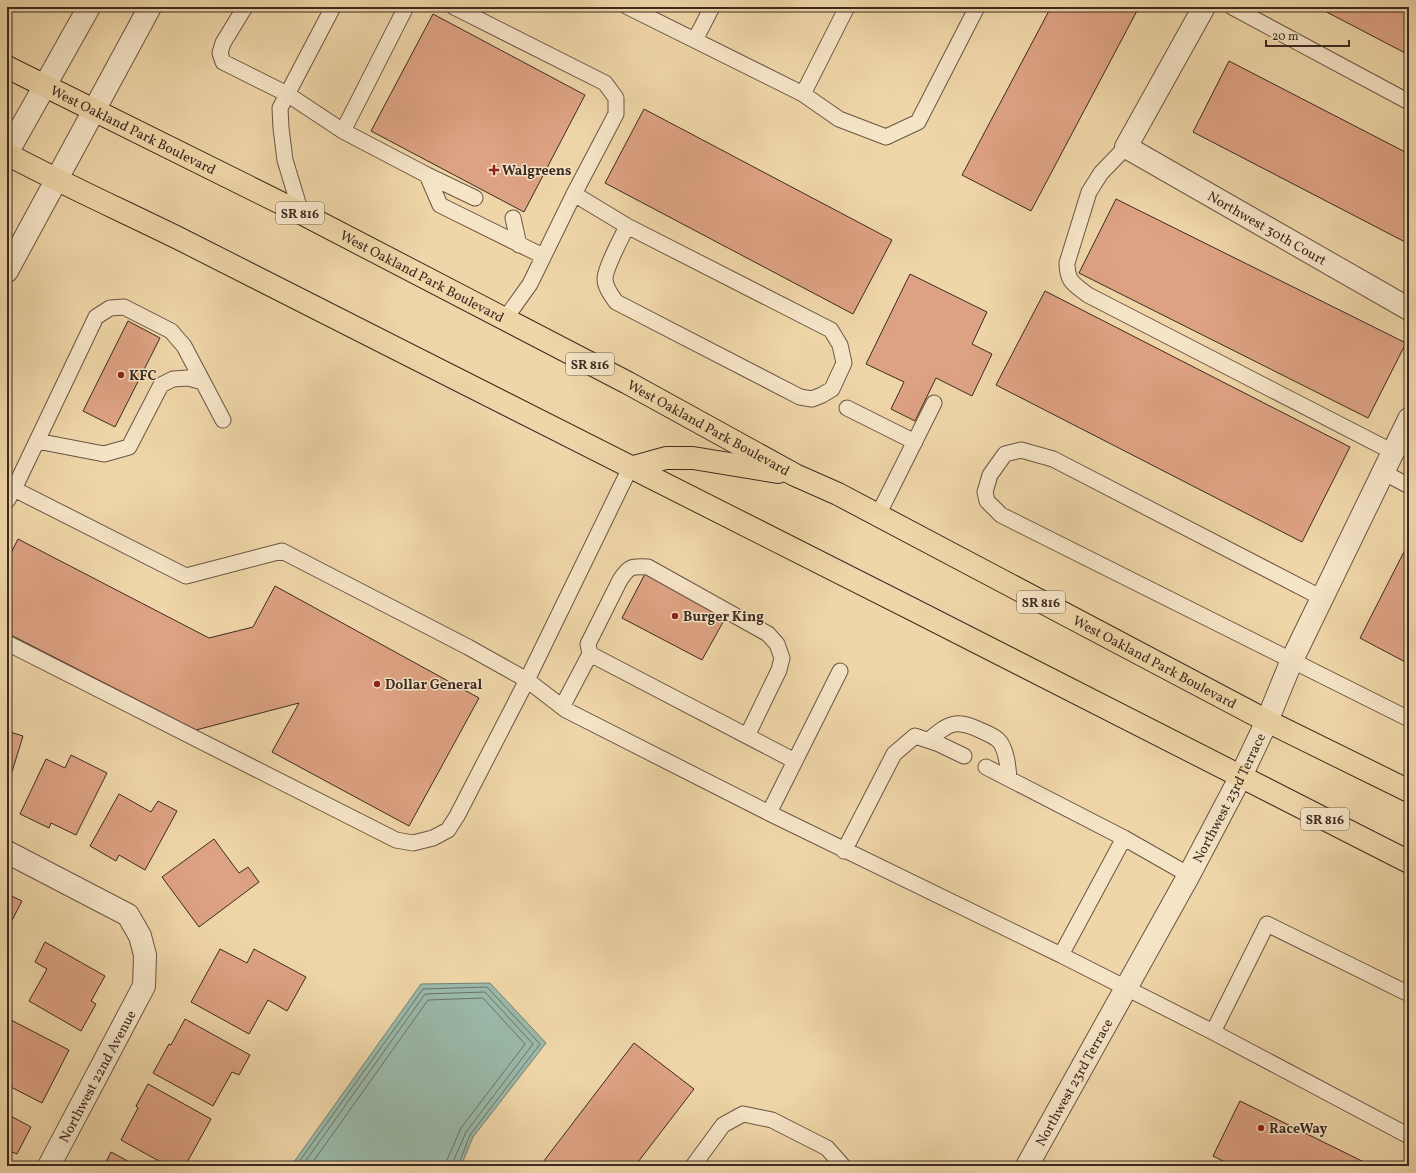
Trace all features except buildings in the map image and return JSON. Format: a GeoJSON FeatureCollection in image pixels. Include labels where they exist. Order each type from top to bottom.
{"type":"FeatureCollection","features":[{"type":"Feature","properties":{"kind":"main road","name":"West Oakland Park Boulevard"},"geometry":{"type":"LineString","coordinates":[[7,67],[301,213],[628,383],[795,475],[838,494],[1267,721],[1409,791]]}},
{"type":"Feature","properties":{"kind":"main road","name":"SR 816"},"geometry":{"type":"LineString","coordinates":[[7,153],[55,180],[182,240],[1409,862]]}},
{"type":"Feature","properties":{"kind":"main road"},"geometry":{"type":"LineString","coordinates":[[630,468],[666,458],[693,458],[795,475]]}},
{"type":"Feature","properties":{"kind":"street"},"geometry":{"type":"LineString","coordinates":[[7,153],[89,7]]}},
{"type":"Feature","properties":{"kind":"street"},"geometry":{"type":"LineString","coordinates":[[7,270],[150,7]]}},
{"type":"Feature","properties":{"kind":"street"},"geometry":{"type":"LineString","coordinates":[[1126,147],[1204,7]]}},
{"type":"Feature","properties":{"kind":"street","name":"Northwest 30th Court"},"geometry":{"type":"LineString","coordinates":[[1126,147],[1409,309]]}},
{"type":"Feature","properties":{"kind":"street","name":"Northwest 23rd Terrace"},"geometry":{"type":"LineString","coordinates":[[1027,1166],[1189,875],[1241,776],[1267,721],[1292,660],[1409,419]]}},
{"type":"Feature","properties":{"kind":"street","name":"Northwest 22nd Avenue"},"geometry":{"type":"LineString","coordinates":[[7,852],[128,915],[140,936],[145,955],[144,986],[49,1166]]}},
{"type":"Feature","properties":{"kind":"lane"},"geometry":{"type":"LineString","coordinates":[[245,7],[223,43],[220,53],[223,62],[287,94],[343,131],[427,175],[475,198]]}},
{"type":"Feature","properties":{"kind":"lane"},"geometry":{"type":"LineString","coordinates":[[301,213],[284,160],[280,128],[280,108],[333,7]]}},
{"type":"Feature","properties":{"kind":"lane"},"geometry":{"type":"LineString","coordinates":[[343,131],[406,7]]}},
{"type":"Feature","properties":{"kind":"lane"},"geometry":{"type":"LineString","coordinates":[[454,7],[606,83],[616,98],[616,114],[574,194],[530,284],[505,319]]}},
{"type":"Feature","properties":{"kind":"lane"},"geometry":{"type":"LineString","coordinates":[[628,7],[803,94],[839,119],[886,137],[918,122],[977,7]]}},
{"type":"Feature","properties":{"kind":"lane"},"geometry":{"type":"LineString","coordinates":[[695,40],[712,7]]}},
{"type":"Feature","properties":{"kind":"lane"},"geometry":{"type":"LineString","coordinates":[[803,94],[847,7]]}},
{"type":"Feature","properties":{"kind":"lane"},"geometry":{"type":"LineString","coordinates":[[1232,7],[1409,102]]}},
{"type":"Feature","properties":{"kind":"lane"},"geometry":{"type":"LineString","coordinates":[[1126,147],[1101,173],[1089,192],[1067,263],[1067,273],[1072,283],[1088,295],[1393,452]]}},
{"type":"Feature","properties":{"kind":"lane"},"geometry":{"type":"LineString","coordinates":[[427,175],[440,205],[543,256]]}},
{"type":"Feature","properties":{"kind":"lane"},"geometry":{"type":"LineString","coordinates":[[574,194],[627,226],[830,330],[840,345],[844,363],[832,389],[812,399],[800,397],[616,302],[609,292],[605,278],[627,226]]}},
{"type":"Feature","properties":{"kind":"lane"},"geometry":{"type":"LineString","coordinates":[[513,218],[519,245]]}},
{"type":"Feature","properties":{"kind":"lane"},"geometry":{"type":"LineString","coordinates":[[223,420],[184,346],[171,331],[124,307],[110,308],[96,317],[10,495],[186,576],[282,551],[468,647],[526,680],[562,707],[844,851],[1061,955],[1213,1032],[1409,1136]]}},
{"type":"Feature","properties":{"kind":"lane"},"geometry":{"type":"LineString","coordinates":[[37,441],[104,454],[129,447],[161,386],[173,379],[188,378],[203,382]]}},
{"type":"Feature","properties":{"kind":"lane"},"geometry":{"type":"LineString","coordinates":[[878,515],[934,404]]}},
{"type":"Feature","properties":{"kind":"lane"},"geometry":{"type":"LineString","coordinates":[[847,408],[915,442]]}},
{"type":"Feature","properties":{"kind":"lane"},"geometry":{"type":"LineString","coordinates":[[1322,598],[1053,459],[1021,450],[1005,454],[990,475],[985,492],[988,501],[1001,515],[1409,719]]}},
{"type":"Feature","properties":{"kind":"lane"},"geometry":{"type":"LineString","coordinates":[[7,643],[396,840],[413,843],[433,838],[448,830],[457,816],[526,680],[630,468]]}},
{"type":"Feature","properties":{"kind":"lane"},"geometry":{"type":"LineString","coordinates":[[1383,472],[1409,486]]}},
{"type":"Feature","properties":{"kind":"lane"},"geometry":{"type":"LineString","coordinates":[[562,707],[590,654],[588,644],[626,570],[634,566],[648,567],[768,634],[777,644],[782,658],[779,670],[747,736]]}},
{"type":"Feature","properties":{"kind":"lane"},"geometry":{"type":"LineString","coordinates":[[590,654],[795,761]]}},
{"type":"Feature","properties":{"kind":"lane"},"geometry":{"type":"LineString","coordinates":[[769,813],[840,671]]}},
{"type":"Feature","properties":{"kind":"lane"},"geometry":{"type":"LineString","coordinates":[[929,740],[942,729],[959,723],[984,732],[1000,741],[1005,753],[1009,778]]}},
{"type":"Feature","properties":{"kind":"lane"},"geometry":{"type":"LineString","coordinates":[[844,851],[894,754],[915,736],[929,740],[964,756]]}},
{"type":"Feature","properties":{"kind":"lane"},"geometry":{"type":"LineString","coordinates":[[986,767],[1124,838],[1189,875]]}},
{"type":"Feature","properties":{"kind":"lane"},"geometry":{"type":"LineString","coordinates":[[1061,955],[1124,838]]}},
{"type":"Feature","properties":{"kind":"lane"},"geometry":{"type":"LineString","coordinates":[[1213,1032],[1267,924],[1409,994]]}},
{"type":"Feature","properties":{"kind":"lane"},"geometry":{"type":"LineString","coordinates":[[693,1166],[723,1125],[743,1114],[772,1120],[826,1148],[843,1166]]}},
{"type":"Feature","properties":{"kind":"water"},"geometry":{"type":"Polygon","coordinates":[[[490,983],[546,1043],[473,1137],[461,1166],[291,1166],[421,984],[490,983]]]}},
{"type":"Feature","properties":{"kind":"place","name":"Walgreens"},"geometry":{"type":"Point","coordinates":[494,170]}},
{"type":"Feature","properties":{"kind":"place","name":"KFC"},"geometry":{"type":"Point","coordinates":[121,375]}},
{"type":"Feature","properties":{"kind":"place","name":"Burger King"},"geometry":{"type":"Point","coordinates":[675,616]}},
{"type":"Feature","properties":{"kind":"place","name":"Dollar General"},"geometry":{"type":"Point","coordinates":[377,684]}},
{"type":"Feature","properties":{"kind":"place","name":"RaceWay"},"geometry":{"type":"Point","coordinates":[1261,1128]}}]}
